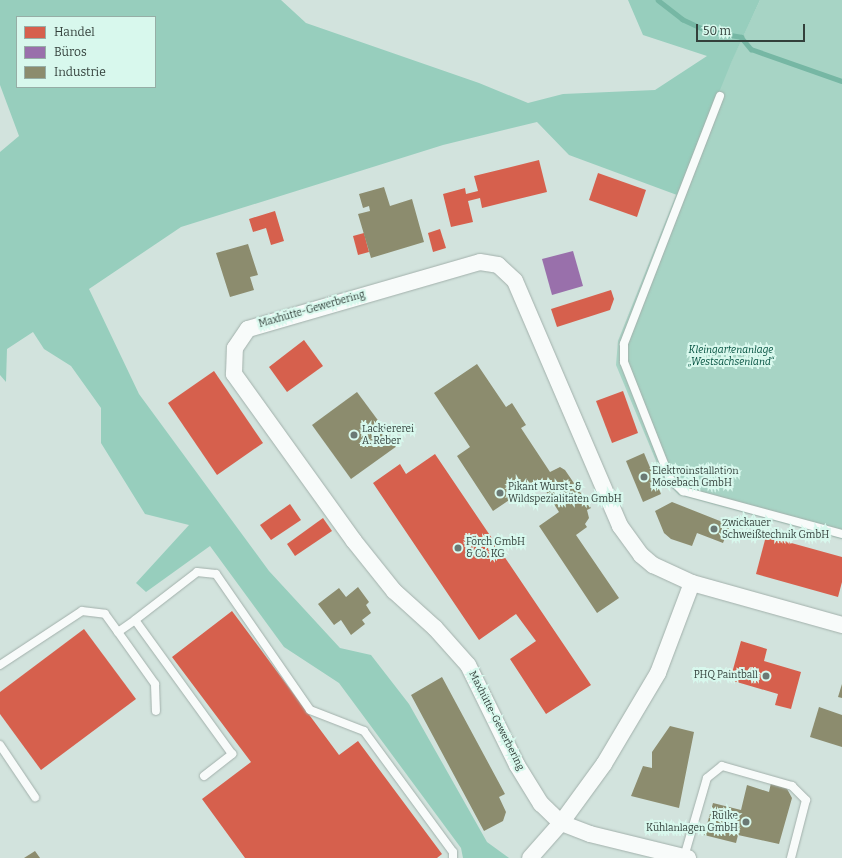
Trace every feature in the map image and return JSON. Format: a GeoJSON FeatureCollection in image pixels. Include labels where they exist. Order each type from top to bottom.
{"type":"FeatureCollection","features":[{"type":"Feature","properties":{"kind":"street","name":"Maxhütte-Gewerbering"},"geometry":{"type":"LineString","coordinates":[[686,858],[590,834],[561,823],[542,804],[517,765],[468,665],[435,628],[394,591],[346,529],[234,374],[235,348],[248,329],[480,262],[498,265],[515,281],[620,526],[641,555],[653,565],[692,583],[842,625]]}},
{"type":"Feature","properties":{"kind":"street"},"geometry":{"type":"LineString","coordinates":[[530,858],[561,823],[604,764],[658,673],[692,583]]}},
{"type":"Feature","properties":{"kind":"lane"},"geometry":{"type":"LineString","coordinates":[[720,96],[624,344],[624,362],[670,479],[683,491],[842,534]]}},
{"type":"Feature","properties":{"kind":"lane"},"geometry":{"type":"LineString","coordinates":[[118,632],[197,572],[216,574],[310,710],[364,731],[453,852],[453,858]]}},
{"type":"Feature","properties":{"kind":"lane"},"geometry":{"type":"LineString","coordinates":[[0,665],[82,611],[105,614],[155,684],[156,711]]}},
{"type":"Feature","properties":{"kind":"lane"},"geometry":{"type":"LineString","coordinates":[[135,620],[232,754],[204,776]]}},
{"type":"Feature","properties":{"kind":"lane"},"geometry":{"type":"LineString","coordinates":[[0,745],[36,797]]}},
{"type":"Feature","properties":{"kind":"lane"},"geometry":{"type":"LineString","coordinates":[[686,858],[706,778],[722,766],[792,786],[806,800],[792,858]]}},
{"type":"Feature","properties":{"kind":"green space"},"geometry":{"type":"Polygon","coordinates":[[[0,0],[281,0],[306,23],[479,83],[528,103],[563,94],[655,90],[707,56],[643,35],[628,0],[760,0],[731,63],[677,195],[569,155],[537,122],[443,145],[181,227],[89,289],[139,394],[269,571],[340,648],[371,655],[409,704],[487,842],[509,858],[463,858],[461,848],[339,683],[284,647],[210,546],[146,592],[136,583],[189,525],[145,514],[101,443],[101,408],[71,366],[44,349],[33,332],[7,349],[6,382],[0,375],[0,152],[19,136],[0,85],[0,0]]]}},
{"type":"Feature","properties":{"kind":"green space","name":"Kleingartenanlage „Westsachsenland“"},"geometry":{"type":"Polygon","coordinates":[[[760,0],[842,0],[842,539],[679,495],[664,480],[616,365],[618,341],[717,92],[760,0]]]}},
{"type":"Feature","properties":{"kind":"building: Handel"},"geometry":{"type":"Polygon","coordinates":[[[539,160],[547,192],[482,208],[480,198],[468,201],[473,222],[451,227],[443,194],[465,188],[466,194],[478,191],[474,176],[539,160]]]}},
{"type":"Feature","properties":{"kind":"building: Handel"},"geometry":{"type":"Polygon","coordinates":[[[598,173],[646,190],[637,217],[589,200],[598,173]]]}},
{"type":"Feature","properties":{"kind":"building: Handel"},"geometry":{"type":"Polygon","coordinates":[[[275,211],[284,241],[271,245],[266,228],[253,232],[249,219],[275,211]]]}},
{"type":"Feature","properties":{"kind":"building: Handel"},"geometry":{"type":"Polygon","coordinates":[[[440,229],[446,248],[433,252],[428,233],[440,229]]]}},
{"type":"Feature","properties":{"kind":"building: Handel"},"geometry":{"type":"Polygon","coordinates":[[[364,233],[369,252],[358,255],[353,236],[364,233]]]}},
{"type":"Feature","properties":{"kind":"building: Handel"},"geometry":{"type":"Polygon","coordinates":[[[611,290],[614,299],[610,310],[557,327],[551,309],[611,290]]]}},
{"type":"Feature","properties":{"kind":"building: Handel"},"geometry":{"type":"Polygon","coordinates":[[[304,340],[323,366],[287,392],[269,367],[304,340]]]}},
{"type":"Feature","properties":{"kind":"building: Handel"},"geometry":{"type":"Polygon","coordinates":[[[214,371],[263,443],[217,475],[168,403],[214,371]]]}},
{"type":"Feature","properties":{"kind":"building: Handel"},"geometry":{"type":"Polygon","coordinates":[[[623,391],[638,433],[612,443],[596,401],[623,391]]]}},
{"type":"Feature","properties":{"kind":"building: Handel","name":"Förch GmbH & Co. KG"},"geometry":{"type":"Polygon","coordinates":[[[435,454],[591,685],[546,714],[510,659],[536,641],[516,614],[479,640],[373,483],[400,464],[406,474],[435,454]]]}},
{"type":"Feature","properties":{"kind":"building: Handel"},"geometry":{"type":"Polygon","coordinates":[[[290,504],[301,520],[271,540],[260,525],[290,504]]]}},
{"type":"Feature","properties":{"kind":"building: Handel"},"geometry":{"type":"Polygon","coordinates":[[[323,518],[332,531],[295,556],[287,544],[323,518]]]}},
{"type":"Feature","properties":{"kind":"building: Handel"},"geometry":{"type":"Polygon","coordinates":[[[766,536],[842,557],[842,582],[838,597],[756,574],[766,536]]]}},
{"type":"Feature","properties":{"kind":"building: Handel"},"geometry":{"type":"Polygon","coordinates":[[[232,611],[339,755],[358,741],[442,854],[437,858],[245,858],[202,799],[251,762],[172,657],[232,611]]]}},
{"type":"Feature","properties":{"kind":"building: Handel"},"geometry":{"type":"Polygon","coordinates":[[[84,629],[136,699],[41,770],[0,714],[0,692],[84,629]]]}},
{"type":"Feature","properties":{"kind":"building: Handel","name":"PHQ Paintball"},"geometry":{"type":"Polygon","coordinates":[[[741,641],[767,649],[764,661],[801,672],[791,709],[775,705],[778,694],[730,680],[741,641]]]}},
{"type":"Feature","properties":{"kind":"building: Büros"},"geometry":{"type":"Polygon","coordinates":[[[573,251],[583,286],[552,295],[542,259],[573,251]]]}},
{"type":"Feature","properties":{"kind":"building: Industrie"},"geometry":{"type":"Polygon","coordinates":[[[384,187],[390,206],[412,199],[424,242],[371,258],[358,214],[370,211],[369,206],[363,208],[359,194],[384,187]]]}},
{"type":"Feature","properties":{"kind":"building: Industrie"},"geometry":{"type":"Polygon","coordinates":[[[248,244],[258,275],[250,277],[254,290],[230,297],[216,253],[248,244]]]}},
{"type":"Feature","properties":{"kind":"building: Industrie","name":"Pikant Wurst- & Wildspezialitäten GmbH"},"geometry":{"type":"Polygon","coordinates":[[[477,364],[506,407],[512,403],[526,425],[521,428],[550,472],[560,467],[565,470],[591,508],[587,510],[589,518],[585,524],[587,527],[576,535],[619,598],[597,613],[539,526],[559,512],[539,480],[493,511],[457,456],[470,447],[434,393],[477,364]]]}},
{"type":"Feature","properties":{"kind":"building: Industrie","name":"Lackiererei A. Reber"},"geometry":{"type":"Polygon","coordinates":[[[357,392],[397,446],[351,479],[312,425],[357,392]]]}},
{"type":"Feature","properties":{"kind":"building: Industrie","name":"Elektroinstallation Mosebach GmbH"},"geometry":{"type":"Polygon","coordinates":[[[644,453],[661,494],[643,502],[626,461],[644,453]]]}},
{"type":"Feature","properties":{"kind":"building: Industrie"},"geometry":{"type":"Polygon","coordinates":[[[672,502],[730,525],[723,543],[697,533],[692,546],[671,539],[664,533],[655,511],[672,502]]]}},
{"type":"Feature","properties":{"kind":"building: Industrie"},"geometry":{"type":"Polygon","coordinates":[[[358,587],[369,602],[366,605],[371,613],[362,620],[365,624],[351,635],[341,620],[334,625],[318,604],[339,588],[346,597],[358,587]]]}},
{"type":"Feature","properties":{"kind":"building: Industrie"},"geometry":{"type":"Polygon","coordinates":[[[442,677],[505,794],[499,797],[506,812],[503,821],[484,831],[411,695],[442,677]]]}},
{"type":"Feature","properties":{"kind":"building: Industrie"},"geometry":{"type":"Polygon","coordinates":[[[842,684],[842,698],[838,697],[842,684]]]}},
{"type":"Feature","properties":{"kind":"building: Industrie"},"geometry":{"type":"Polygon","coordinates":[[[819,707],[842,715],[842,747],[810,737],[819,707]]]}},
{"type":"Feature","properties":{"kind":"building: Industrie"},"geometry":{"type":"Polygon","coordinates":[[[670,726],[694,732],[679,808],[631,796],[643,766],[652,768],[652,752],[670,726]]]}},
{"type":"Feature","properties":{"kind":"building: Industrie","name":"Rülke Kühlanlagen GmbH"},"geometry":{"type":"Polygon","coordinates":[[[771,783],[786,787],[792,798],[779,844],[738,835],[736,843],[704,835],[713,803],[741,810],[747,785],[769,792],[771,783]]]}},
{"type":"Feature","properties":{"kind":"building: Industrie"},"geometry":{"type":"Polygon","coordinates":[[[35,851],[40,858],[24,858],[35,851]]]}},
{"type":"Feature","properties":{"kind":"waterway"},"geometry":{"type":"LineString","coordinates":[[658,0],[682,19],[708,31],[741,37],[751,49],[842,81]]}},
{"type":"Feature","properties":{"kind":"place","name":"Lackiererei A. Reber"},"geometry":{"type":"Point","coordinates":[354,435]}},
{"type":"Feature","properties":{"kind":"place","name":"Elektroinstallation Mosebach GmbH"},"geometry":{"type":"Point","coordinates":[644,477]}},
{"type":"Feature","properties":{"kind":"place","name":"Pikant Wurst- & Wildspezialitäten GmbH"},"geometry":{"type":"Point","coordinates":[500,493]}},
{"type":"Feature","properties":{"kind":"place","name":"Zwickauer Schweißtechnik GmbH"},"geometry":{"type":"Point","coordinates":[714,529]}},
{"type":"Feature","properties":{"kind":"place","name":"Förch GmbH & Co. KG"},"geometry":{"type":"Point","coordinates":[458,548]}},
{"type":"Feature","properties":{"kind":"place","name":"PHQ Paintball"},"geometry":{"type":"Point","coordinates":[766,676]}},
{"type":"Feature","properties":{"kind":"place","name":"Rülke Kühlanlagen GmbH"},"geometry":{"type":"Point","coordinates":[746,822]}}]}
